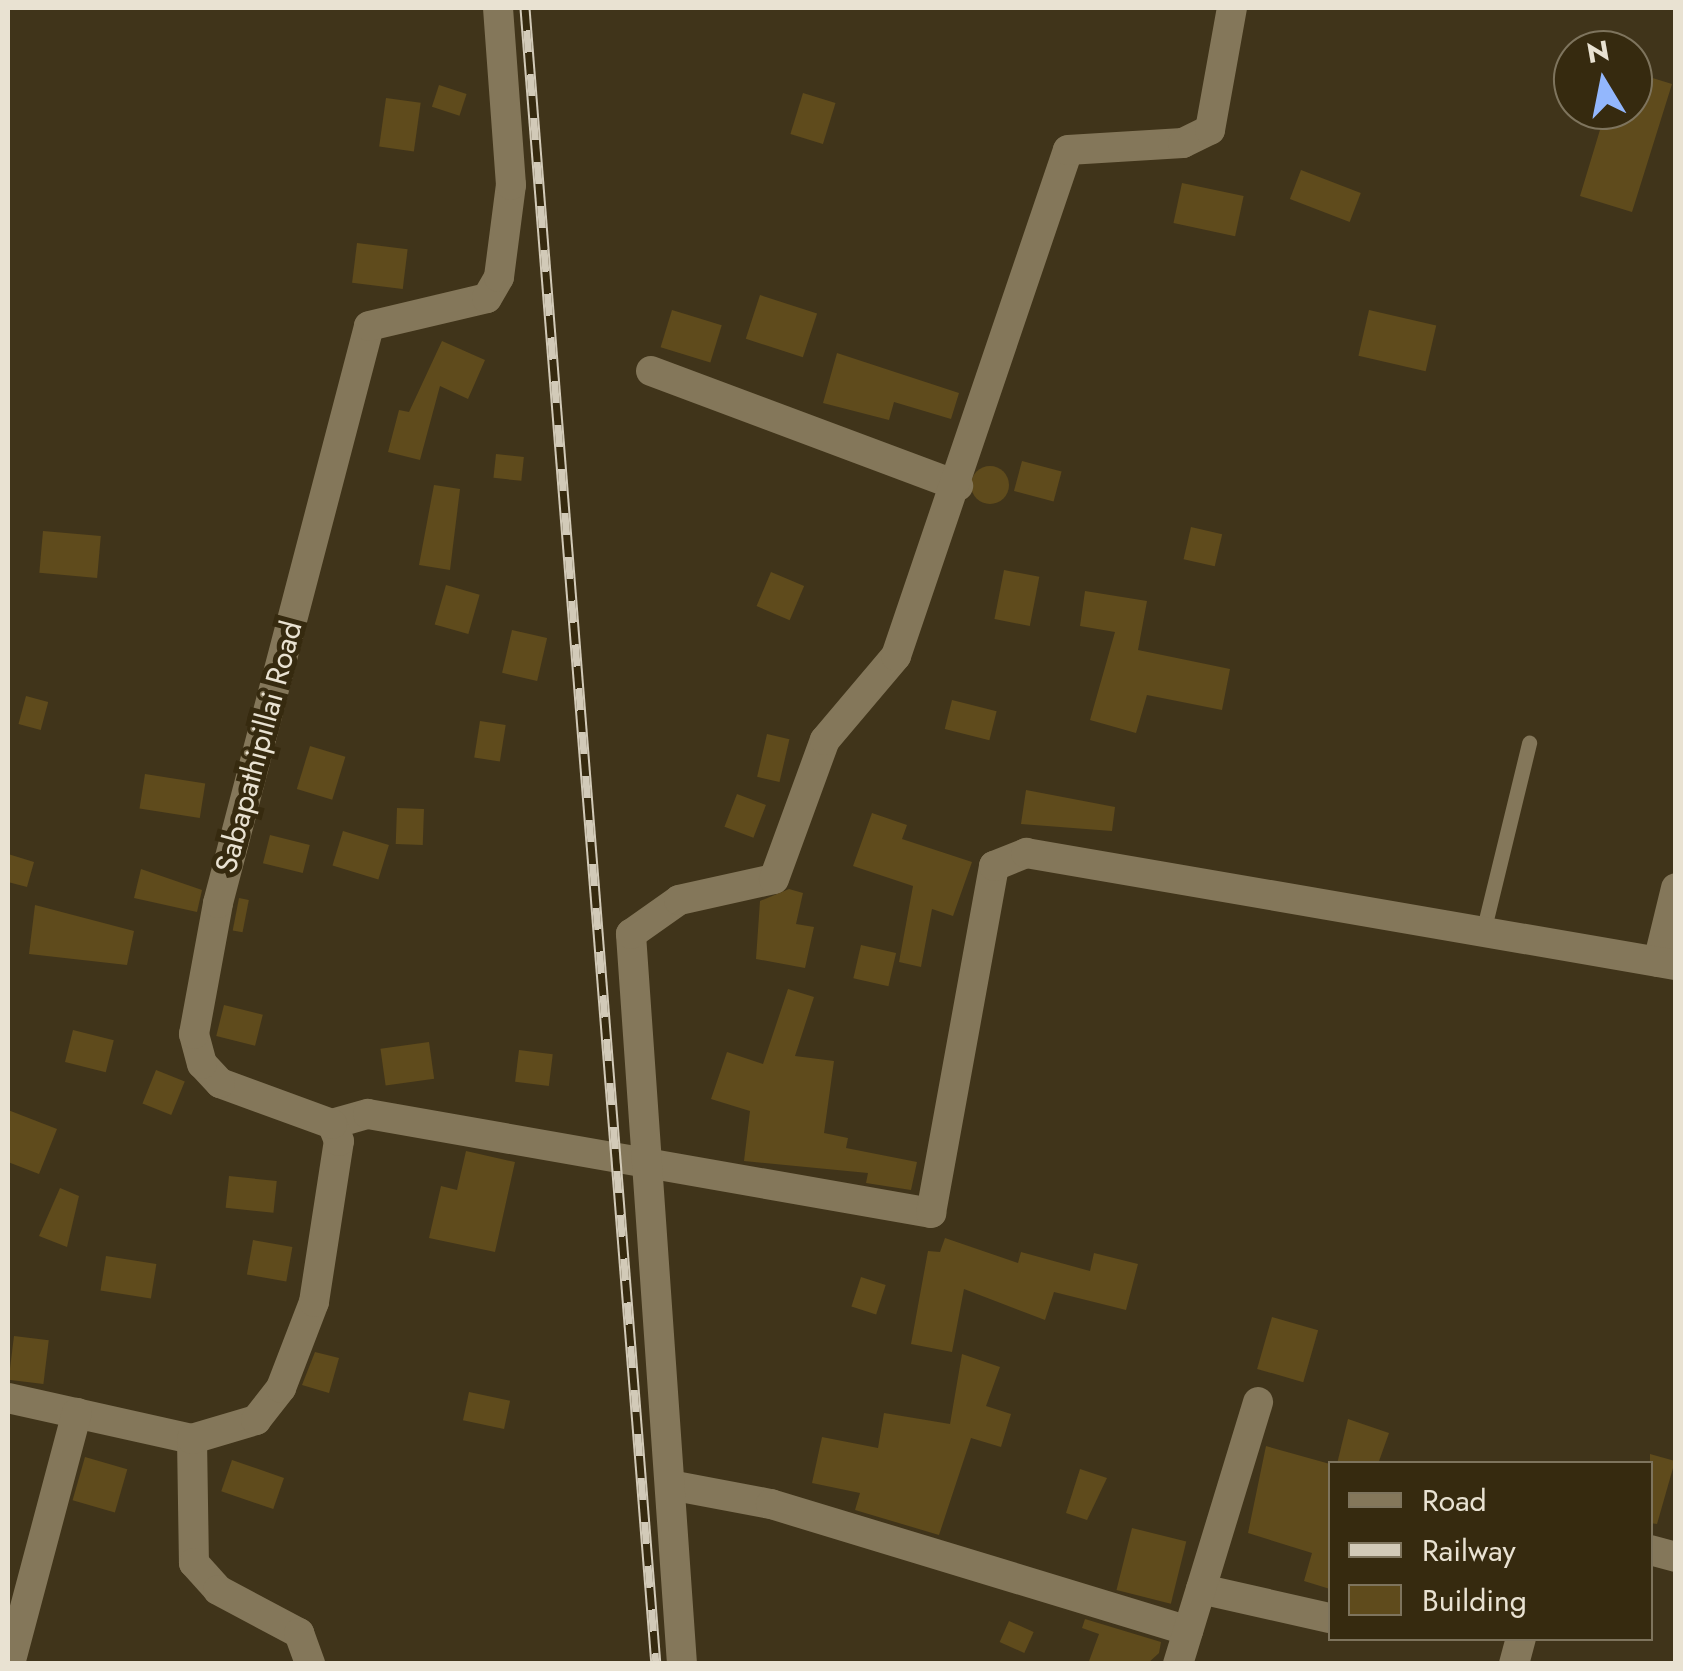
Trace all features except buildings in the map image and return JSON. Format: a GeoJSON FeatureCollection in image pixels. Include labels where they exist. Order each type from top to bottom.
{"type":"FeatureCollection","features":[{"type":"Feature","properties":{"kind":"street","name":"Sabapathipillai Road"},"geometry":{"type":"LineString","coordinates":[[332,1124],[220,1083],[202,1064],[194,1034],[218,903],[369,326],[486,298],[499,277],[511,184],[498,8]]}},
{"type":"Feature","properties":{"kind":"street"},"geometry":{"type":"LineString","coordinates":[[682,1664],[641,1156],[631,934],[678,900],[774,879],[825,740],[896,656],[958,486],[1068,150],[1183,143],[1210,130],[1232,8]]}},
{"type":"Feature","properties":{"kind":"street"},"geometry":{"type":"LineString","coordinates":[[651,372],[958,486]]}},
{"type":"Feature","properties":{"kind":"street"},"geometry":{"type":"LineString","coordinates":[[8,1398],[192,1439],[256,1420],[281,1388],[314,1302],[338,1141],[332,1124],[368,1114],[641,1156],[930,1213],[994,866],[1026,853],[1667,964],[1676,888]]}},
{"type":"Feature","properties":{"kind":"street"},"geometry":{"type":"LineString","coordinates":[[1178,1664],[1258,1402]]}},
{"type":"Feature","properties":{"kind":"street"},"geometry":{"type":"LineString","coordinates":[[10,1664],[77,1414]]}},
{"type":"Feature","properties":{"kind":"street"},"geometry":{"type":"LineString","coordinates":[[192,1439],[194,1563],[218,1590],[298,1633],[310,1664]]}},
{"type":"Feature","properties":{"kind":"street"},"geometry":{"type":"LineString","coordinates":[[670,1486],[772,1504],[1188,1631]]}},
{"type":"Feature","properties":{"kind":"street"},"geometry":{"type":"LineString","coordinates":[[1201,1590],[1328,1618]]}},
{"type":"Feature","properties":{"kind":"lane"},"geometry":{"type":"LineString","coordinates":[[1483,932],[1529,743]]}},
{"type":"Feature","properties":{"kind":"railway"},"geometry":{"type":"LineString","coordinates":[[525,8],[656,1664]]}}]}
